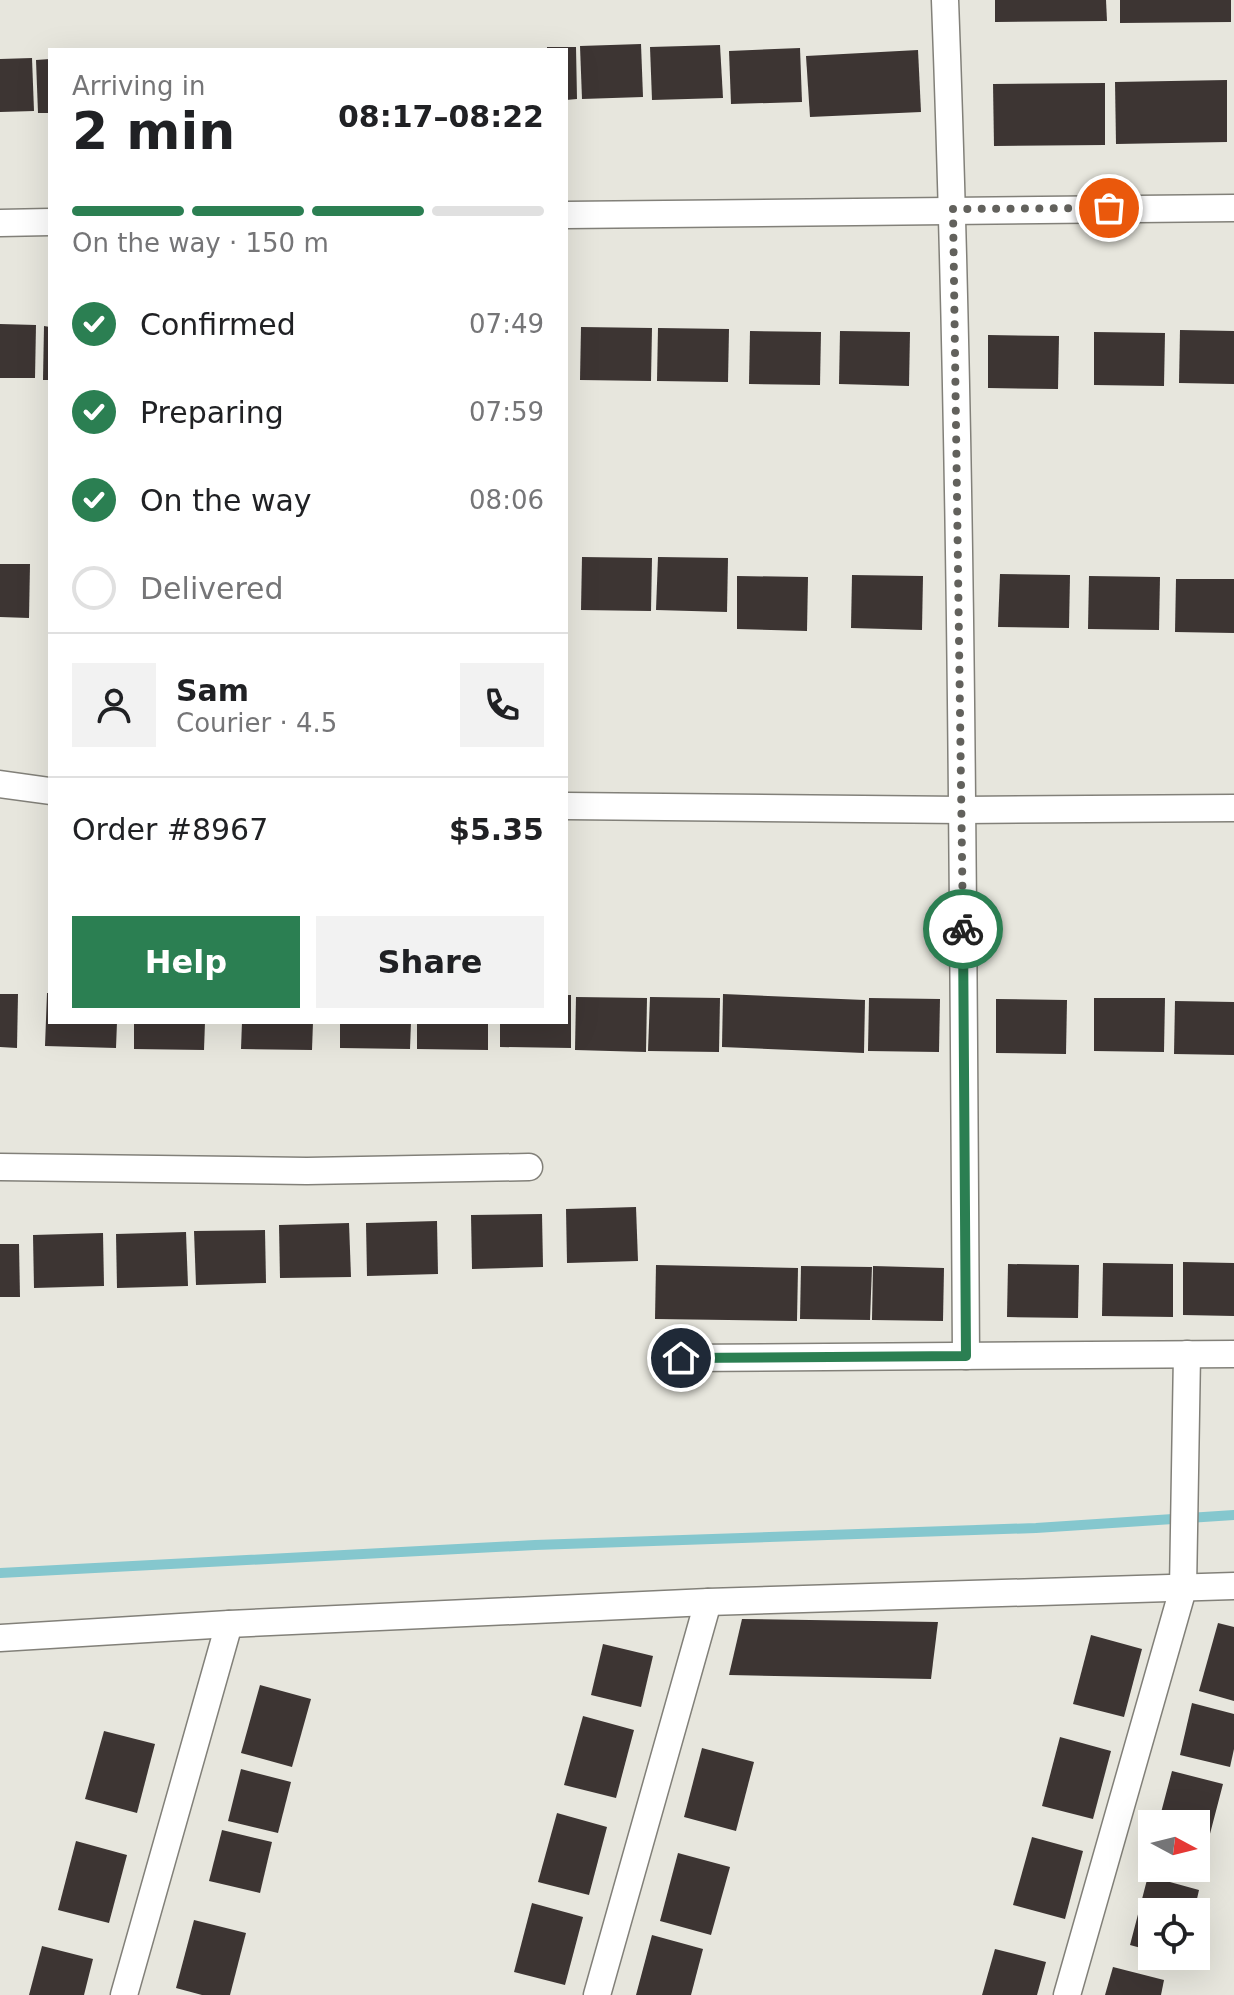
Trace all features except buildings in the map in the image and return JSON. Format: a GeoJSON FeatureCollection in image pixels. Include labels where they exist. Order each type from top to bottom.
{"type":"FeatureCollection","features":[{"type":"Feature","properties":{"kind":"street"},"geometry":{"type":"LineString","coordinates":[[945,0],[953,209],[966,1356]]}},
{"type":"Feature","properties":{"kind":"street"},"geometry":{"type":"LineString","coordinates":[[568,215],[1234,208]]}},
{"type":"Feature","properties":{"kind":"street"},"geometry":{"type":"LineString","coordinates":[[0,223],[48,222]]}},
{"type":"Feature","properties":{"kind":"street"},"geometry":{"type":"LineString","coordinates":[[0,784],[48,791]]}},
{"type":"Feature","properties":{"kind":"street"},"geometry":{"type":"LineString","coordinates":[[568,806],[962,810],[1234,808]]}},
{"type":"Feature","properties":{"kind":"street"},"geometry":{"type":"LineString","coordinates":[[0,1167],[307,1171],[529,1167]]}},
{"type":"Feature","properties":{"kind":"street"},"geometry":{"type":"LineString","coordinates":[[1067,1995],[1183,1589],[1187,1354]]}},
{"type":"Feature","properties":{"kind":"street"},"geometry":{"type":"LineString","coordinates":[[681,1358],[1234,1354]]}},
{"type":"Feature","properties":{"kind":"street"},"geometry":{"type":"LineString","coordinates":[[0,1638],[708,1602],[1234,1586]]}},
{"type":"Feature","properties":{"kind":"street"},"geometry":{"type":"LineString","coordinates":[[597,1995],[708,1602]]}},
{"type":"Feature","properties":{"kind":"street"},"geometry":{"type":"LineString","coordinates":[[124,1995],[229,1624]]}},
{"type":"Feature","properties":{"kind":"waterway"},"geometry":{"type":"LineString","coordinates":[[0,1573],[535,1545],[1036,1528],[1234,1515]]}},
{"type":"Feature","properties":{"kind":"way so far"},"geometry":{"type":"LineString","coordinates":[[963,929],[953,209],[1109,208]]}},
{"type":"Feature","properties":{"kind":"route"},"geometry":{"type":"LineString","coordinates":[[681,1358],[966,1356],[963,929]]}}]}
